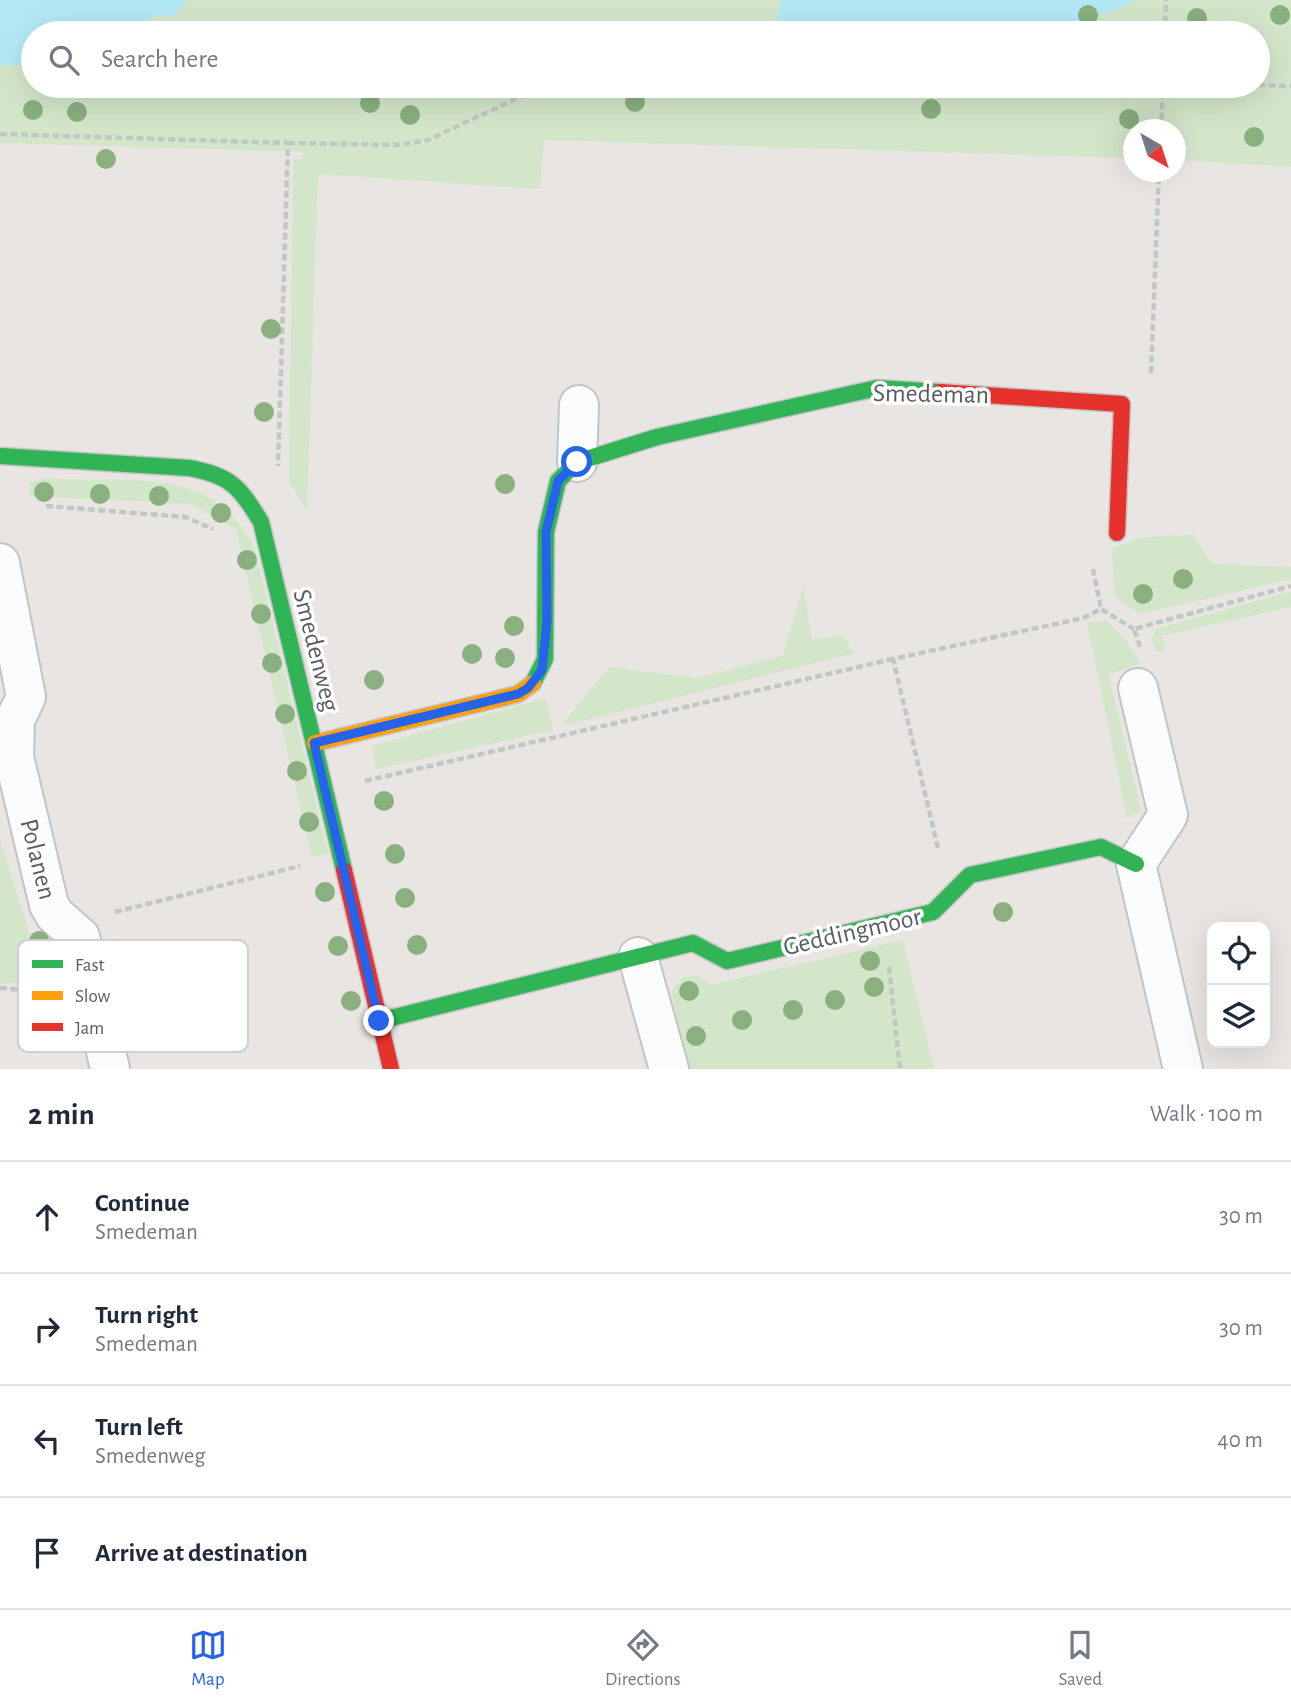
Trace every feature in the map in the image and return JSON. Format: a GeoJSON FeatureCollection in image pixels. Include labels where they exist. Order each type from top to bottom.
{"type":"FeatureCollection","features":[{"type":"Feature","properties":{"kind":"street","name":"Smedeman"},"geometry":{"type":"LineString","coordinates":[[577,462],[657,437],[877,388],[1122,404]]}},
{"type":"Feature","properties":{"kind":"street"},"geometry":{"type":"LineString","coordinates":[[1117,533],[1122,404]]}},
{"type":"Feature","properties":{"kind":"street"},"geometry":{"type":"LineString","coordinates":[[314,743],[518,694],[536,680],[545,659],[546,532],[558,481],[577,462],[579,405]]}},
{"type":"Feature","properties":{"kind":"street","name":"Smedenweg"},"geometry":{"type":"LineString","coordinates":[[0,456],[217,471],[238,485],[261,522],[327,790],[391,1069]]}},
{"type":"Feature","properties":{"kind":"street","name":"Polanen"},"geometry":{"type":"LineString","coordinates":[[0,563],[26,697],[8,721],[14,757],[49,905],[55,915],[81,940]]}},
{"type":"Feature","properties":{"kind":"street"},"geometry":{"type":"LineString","coordinates":[[1138,688],[1168,815],[1136,864],[1182,1069]]}},
{"type":"Feature","properties":{"kind":"street","name":"Geddingmoor"},"geometry":{"type":"LineString","coordinates":[[379,1021],[693,943],[727,961],[885,924],[933,912],[970,875],[1101,847],[1136,864]]}},
{"type":"Feature","properties":{"kind":"street"},"geometry":{"type":"LineString","coordinates":[[638,957],[669,1069]]}},
{"type":"Feature","properties":{"kind":"path"},"geometry":{"type":"LineString","coordinates":[[1165,21],[1166,0]]}},
{"type":"Feature","properties":{"kind":"path"},"geometry":{"type":"LineString","coordinates":[[1270,85],[1291,86]]}},
{"type":"Feature","properties":{"kind":"path"},"geometry":{"type":"LineString","coordinates":[[0,134],[397,145],[428,141],[518,98]]}},
{"type":"Feature","properties":{"kind":"path"},"geometry":{"type":"LineString","coordinates":[[1162,98],[1162,119]]}},
{"type":"Feature","properties":{"kind":"path"},"geometry":{"type":"LineString","coordinates":[[261,522],[277,478],[288,143]]}},
{"type":"Feature","properties":{"kind":"path"},"geometry":{"type":"LineString","coordinates":[[1122,404],[1150,385],[1159,182]]}},
{"type":"Feature","properties":{"kind":"path"},"geometry":{"type":"LineString","coordinates":[[40,505],[185,517],[216,530]]}},
{"type":"Feature","properties":{"kind":"path"},"geometry":{"type":"LineString","coordinates":[[1134,629],[1291,586]]}},
{"type":"Feature","properties":{"kind":"path"},"geometry":{"type":"LineString","coordinates":[[327,790],[1083,618],[1101,609],[1134,629],[1146,665],[1138,688]]}},
{"type":"Feature","properties":{"kind":"path"},"geometry":{"type":"LineString","coordinates":[[893,660],[949,896]]}},
{"type":"Feature","properties":{"kind":"path"},"geometry":{"type":"LineString","coordinates":[[298,853],[305,880]]}},
{"type":"Feature","properties":{"kind":"path"},"geometry":{"type":"LineString","coordinates":[[55,915],[98,916],[302,866]]}},
{"type":"Feature","properties":{"kind":"path"},"geometry":{"type":"LineString","coordinates":[[885,924],[900,1069]]}},
{"type":"Feature","properties":{"kind":"green space"},"geometry":{"type":"Polygon","coordinates":[[[188,0],[781,0],[777,18],[783,21],[146,21],[153,15],[173,16],[188,0]]]}},
{"type":"Feature","properties":{"kind":"green space"},"geometry":{"type":"Polygon","coordinates":[[[1135,0],[1291,0],[1291,167],[1186,161],[1186,119],[1123,119],[1123,158],[544,140],[540,189],[318,174],[307,509],[289,482],[293,160],[303,158],[303,152],[0,143],[0,65],[21,65],[21,98],[1270,98],[1270,21],[1079,21],[1116,10],[1135,0]]]}},
{"type":"Feature","properties":{"kind":"green space"},"geometry":{"type":"Polygon","coordinates":[[[43,478],[134,480],[179,486],[200,493],[219,504],[238,524],[254,546],[328,853],[312,857],[236,529],[191,504],[29,496],[30,483],[43,478]]]}},
{"type":"Feature","properties":{"kind":"green space"},"geometry":{"type":"Polygon","coordinates":[[[1193,535],[1212,564],[1291,567],[1291,579],[1140,614],[1115,597],[1112,549],[1144,537],[1193,535]]]}},
{"type":"Feature","properties":{"kind":"green space"},"geometry":{"type":"Polygon","coordinates":[[[803,586],[812,639],[843,636],[854,653],[561,726],[609,667],[697,678],[783,656],[803,586]]]}},
{"type":"Feature","properties":{"kind":"green space"},"geometry":{"type":"Polygon","coordinates":[[[1291,591],[1291,607],[1162,636],[1166,651],[1157,652],[1151,639],[1157,629],[1291,591]]]}},
{"type":"Feature","properties":{"kind":"green space"},"geometry":{"type":"Polygon","coordinates":[[[1106,621],[1124,638],[1141,664],[1108,674],[1141,810],[1127,818],[1087,622],[1106,621]]]}},
{"type":"Feature","properties":{"kind":"green space"},"geometry":{"type":"Polygon","coordinates":[[[546,698],[553,730],[376,769],[372,746],[546,698]]]}},
{"type":"Feature","properties":{"kind":"green space"},"geometry":{"type":"Polygon","coordinates":[[[0,840],[31,940],[18,940],[18,983],[0,984],[0,840]]]}},
{"type":"Feature","properties":{"kind":"green space"},"geometry":{"type":"Polygon","coordinates":[[[903,940],[934,1069],[688,1069],[672,995],[673,988],[683,977],[697,976],[711,985],[903,940]]]}},
{"type":"Feature","properties":{"kind":"water"},"geometry":{"type":"Polygon","coordinates":[[[0,0],[188,0],[173,16],[153,15],[146,21],[21,21],[21,65],[0,65],[0,0]]]}},
{"type":"Feature","properties":{"kind":"water"},"geometry":{"type":"Polygon","coordinates":[[[781,0],[1135,0],[1116,10],[1079,21],[783,21],[777,18],[781,0]]]}},
{"type":"Feature","properties":{"kind":"traffic: fast"},"geometry":{"type":"LineString","coordinates":[[533,683],[545,659],[546,532],[558,481],[577,462],[657,437],[877,388],[940,392]]}},
{"type":"Feature","properties":{"kind":"traffic: fast"},"geometry":{"type":"LineString","coordinates":[[0,456],[189,468],[215,474],[240,491],[261,522],[344,870]]}},
{"type":"Feature","properties":{"kind":"traffic: fast"},"geometry":{"type":"LineString","coordinates":[[379,1021],[693,943],[727,961],[933,912],[970,875],[1101,847],[1136,864]]}},
{"type":"Feature","properties":{"kind":"traffic: slow"},"geometry":{"type":"LineString","coordinates":[[315,743],[518,694],[533,683]]}},
{"type":"Feature","properties":{"kind":"traffic: jam"},"geometry":{"type":"LineString","coordinates":[[940,392],[1122,404],[1117,533]]}},
{"type":"Feature","properties":{"kind":"traffic: jam"},"geometry":{"type":"LineString","coordinates":[[344,870],[391,1069]]}},
{"type":"Feature","properties":{"kind":"route"},"geometry":{"type":"LineString","coordinates":[[379,1021],[314,743],[518,694],[536,680],[545,659],[546,532],[558,481],[577,462]]}}]}
